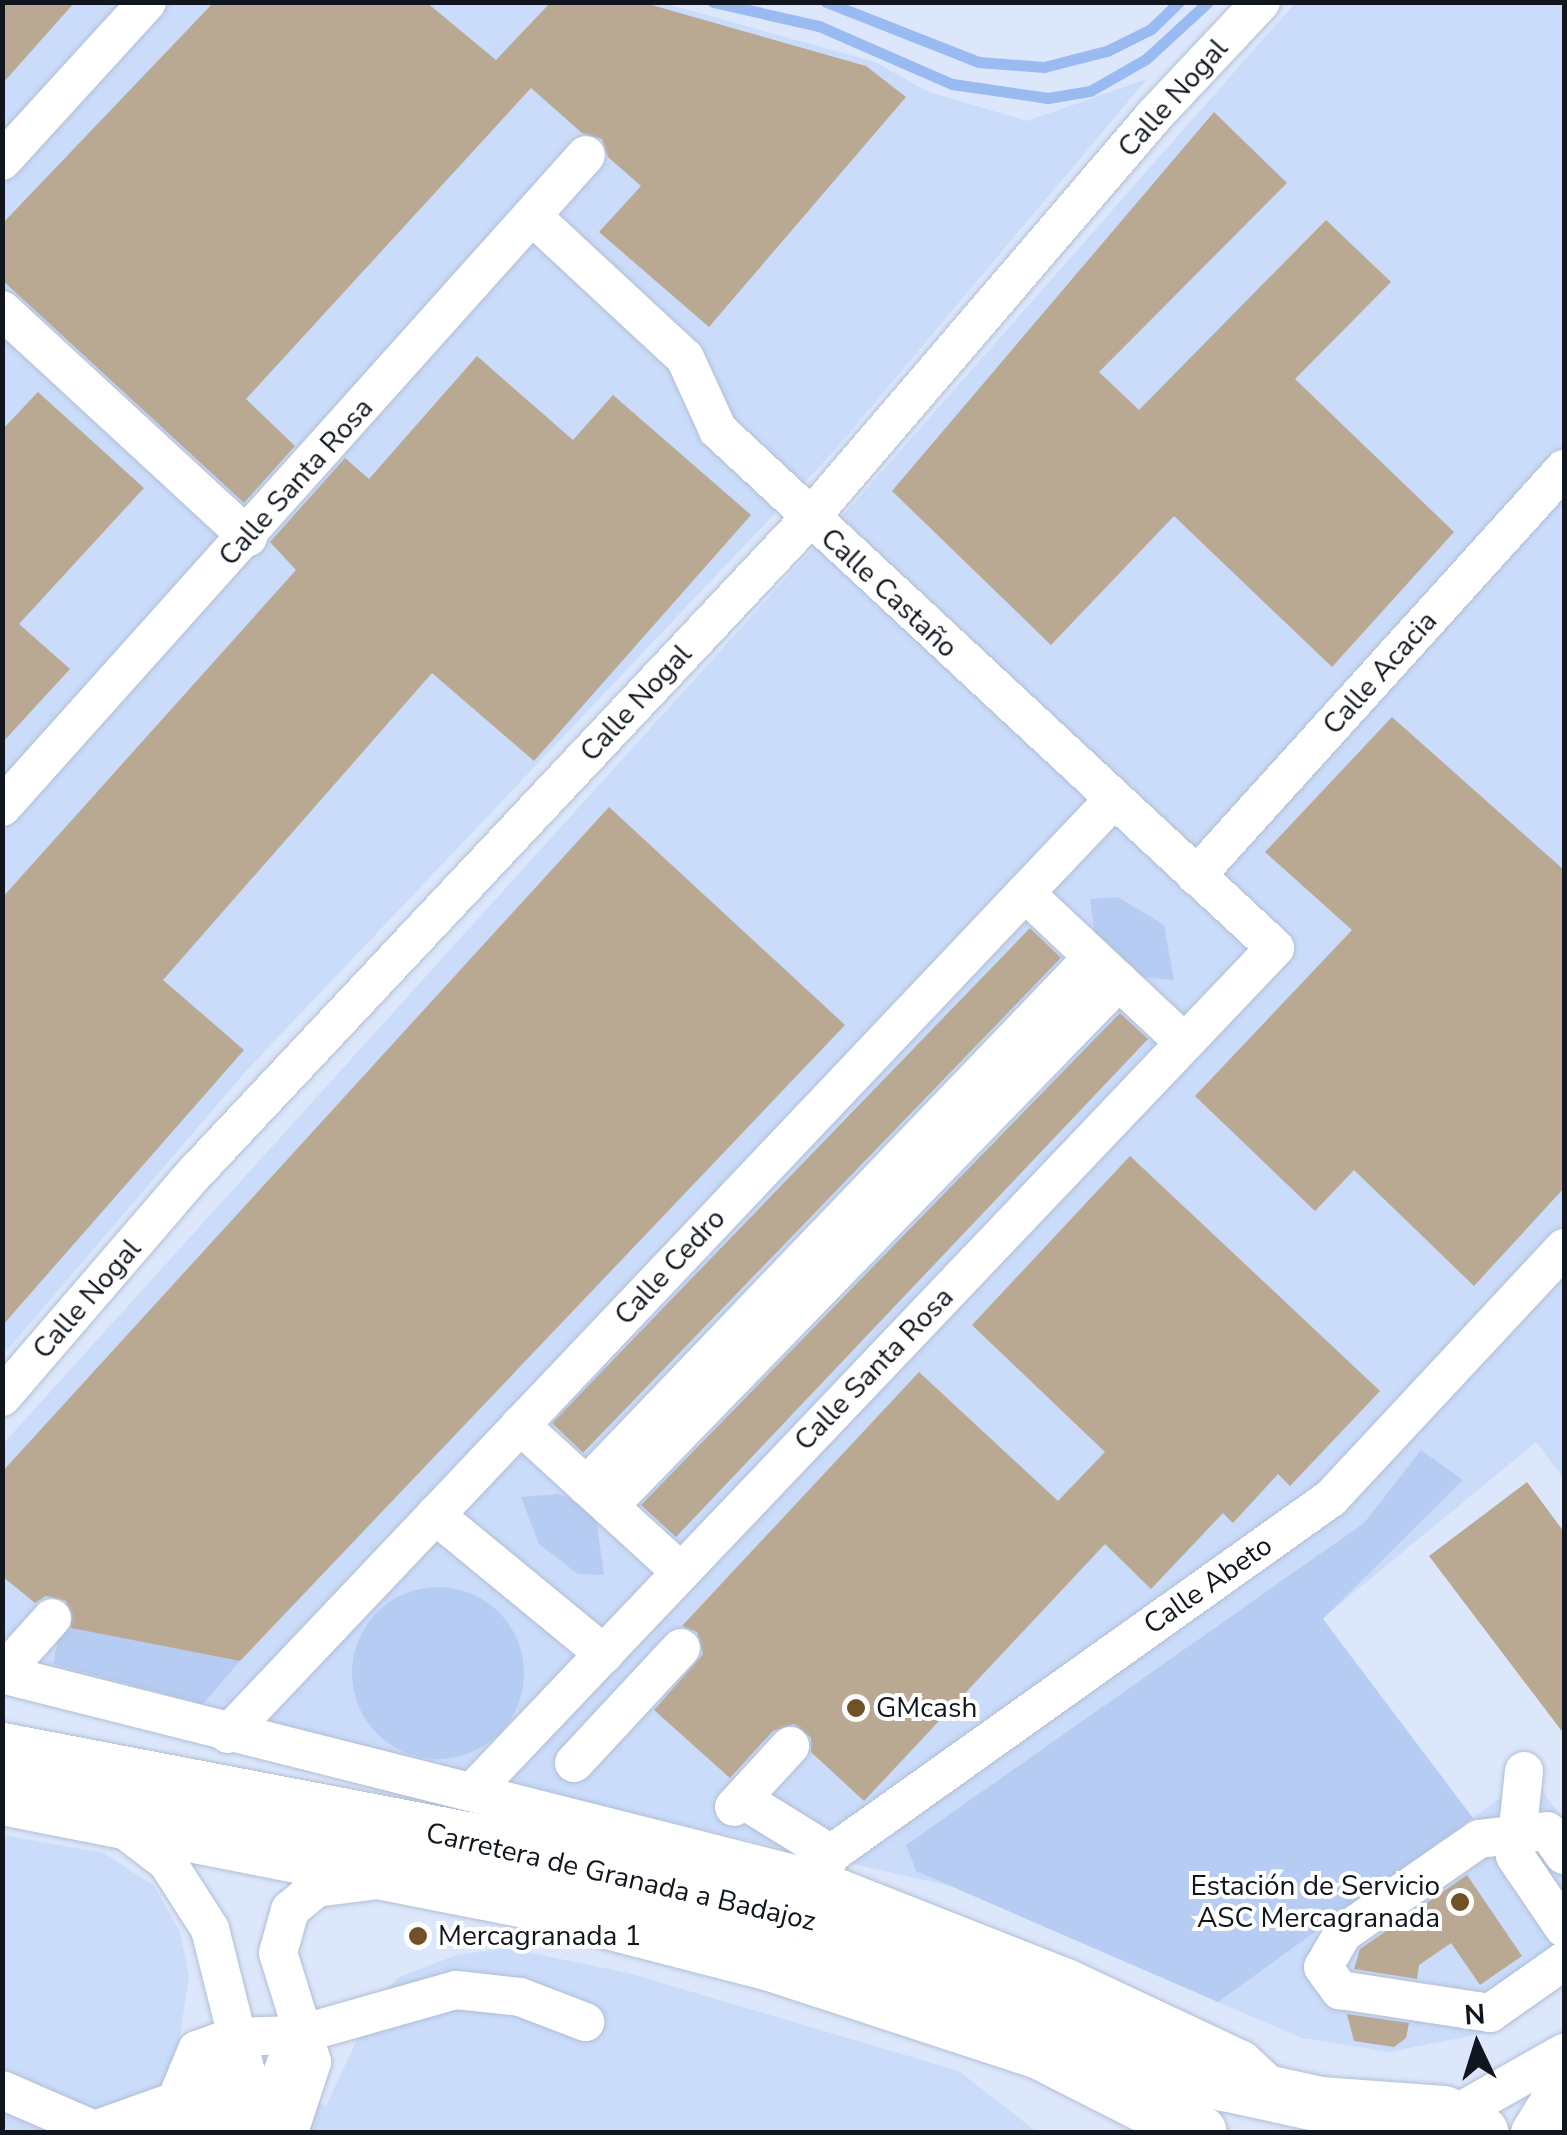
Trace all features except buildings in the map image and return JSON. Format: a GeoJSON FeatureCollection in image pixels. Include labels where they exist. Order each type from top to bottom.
{"type":"FeatureCollection","features":[{"type":"Feature","properties":{"kind":"highway","name":"Carretera de Granada a Badajoz"},"geometry":{"type":"LineString","coordinates":[[10,1760],[107,1816],[403,1876],[774,1964],[1039,2051],[1200,2132]]}},
{"type":"Feature","properties":{"kind":"highway","name":"Carretera de Granada a Badajoz"},"geometry":{"type":"LineString","coordinates":[[10,1760],[497,1845],[801,1915],[1224,2083],[1466,2124]]}},
{"type":"Feature","properties":{"kind":"highway"},"geometry":{"type":"LineString","coordinates":[[1345,2132],[1394,2110]]}},
{"type":"Feature","properties":{"kind":"street"},"geometry":{"type":"LineString","coordinates":[[2,161],[146,2]]}},
{"type":"Feature","properties":{"kind":"street","name":"Calle Nogal"},"geometry":{"type":"LineString","coordinates":[[2,1397],[193,1176],[809,519],[1154,116],[1262,2]]}},
{"type":"Feature","properties":{"kind":"street","name":"Calle Santa Rosa"},"geometry":{"type":"LineString","coordinates":[[2,806],[248,536],[586,154]]}},
{"type":"Feature","properties":{"kind":"street","name":"Calle Castaño"},"geometry":{"type":"LineString","coordinates":[[532,216],[684,358],[718,430],[809,519],[1275,948]]}},
{"type":"Feature","properties":{"kind":"street"},"geometry":{"type":"LineString","coordinates":[[2,310],[248,536]]}},
{"type":"Feature","properties":{"kind":"street","name":"Calle Acacia"},"geometry":{"type":"LineString","coordinates":[[1196,876],[1564,469]]}},
{"type":"Feature","properties":{"kind":"street","name":"Calle Cedro"},"geometry":{"type":"LineString","coordinates":[[228,1734],[1113,800]]}},
{"type":"Feature","properties":{"kind":"street"},"geometry":{"type":"LineString","coordinates":[[1025,893],[1185,1043]]}},
{"type":"Feature","properties":{"kind":"street","name":"Calle Santa Rosa"},"geometry":{"type":"LineString","coordinates":[[474,1790],[1275,948]]}},
{"type":"Feature","properties":{"kind":"street"},"geometry":{"type":"LineString","coordinates":[[598,1496],[1106,969]]}},
{"type":"Feature","properties":{"kind":"street","name":"Calle Abeto"},"geometry":{"type":"LineString","coordinates":[[824,1867],[1331,1498],[1564,1248]]}},
{"type":"Feature","properties":{"kind":"street"},"geometry":{"type":"LineString","coordinates":[[520,1425],[681,1572]]}},
{"type":"Feature","properties":{"kind":"street"},"geometry":{"type":"LineString","coordinates":[[435,1515],[604,1654]]}},
{"type":"Feature","properties":{"kind":"street"},"geometry":{"type":"LineString","coordinates":[[52,1618],[2,1674],[228,1734],[824,1867],[1242,2060],[1274,2090]]}},
{"type":"Feature","properties":{"kind":"street"},"geometry":{"type":"LineString","coordinates":[[574,1763],[681,1648]]}},
{"type":"Feature","properties":{"kind":"street"},"geometry":{"type":"LineString","coordinates":[[790,1746],[738,1803],[824,1867]]}},
{"type":"Feature","properties":{"kind":"street"},"geometry":{"type":"LineString","coordinates":[[1524,1771],[1523,1828],[1515,1856],[1564,1928]]}},
{"type":"Feature","properties":{"kind":"street"},"geometry":{"type":"LineString","coordinates":[[107,1816],[167,1862],[210,1929],[232,2037],[246,2072],[219,2132]]}},
{"type":"Feature","properties":{"kind":"street"},"geometry":{"type":"LineString","coordinates":[[1564,1854],[1547,1831],[1523,1828],[1478,1839],[1342,1933],[1323,1967],[1340,1990],[1490,2012],[1564,1961]]}},
{"type":"Feature","properties":{"kind":"street"},"geometry":{"type":"LineString","coordinates":[[289,2132],[312,2062],[297,2035],[278,1952],[290,1910],[316,1888],[403,1876]]}},
{"type":"Feature","properties":{"kind":"street"},"geometry":{"type":"LineString","coordinates":[[232,2037],[297,2035],[456,1990],[520,1997],[585,2022]]}},
{"type":"Feature","properties":{"kind":"street"},"geometry":{"type":"LineString","coordinates":[[258,2132],[297,2035]]}},
{"type":"Feature","properties":{"kind":"street"},"geometry":{"type":"LineString","coordinates":[[2,2090],[97,2131],[177,2122],[232,2037]]}},
{"type":"Feature","properties":{"kind":"street"},"geometry":{"type":"LineString","coordinates":[[1466,2124],[1564,2053]]}},
{"type":"Feature","properties":{"kind":"street"},"geometry":{"type":"LineString","coordinates":[[1530,2132],[1564,2076]]}},
{"type":"Feature","properties":{"kind":"street"},"geometry":{"type":"LineString","coordinates":[[1560,2132],[1564,2122]]}},
{"type":"Feature","properties":{"kind":"shaded area"},"geometry":{"type":"Polygon","coordinates":[[[3,3],[663,3],[875,62],[929,92],[1027,121],[1147,79],[836,449],[247,1070],[3,1355],[3,3]]]}},
{"type":"Feature","properties":{"kind":"shaded area"},"geometry":{"type":"Polygon","coordinates":[[[1295,3],[1564,3],[1564,1479],[1536,1442],[1323,1618],[950,1886],[50,1681],[3,1661],[3,1444],[863,493],[1295,3]]]}},
{"type":"Feature","properties":{"kind":"shaded area"},"geometry":{"type":"Polygon","coordinates":[[[1118,897],[1164,925],[1174,980],[1141,977],[1095,936],[1090,899],[1118,897]]]}},
{"type":"Feature","properties":{"kind":"shaded area"},"geometry":{"type":"Polygon","coordinates":[[[1421,1450],[1463,1480],[1323,1619],[1473,1818],[1218,2002],[916,1871],[906,1845],[1364,1523],[1421,1450]]]}},
{"type":"Feature","properties":{"kind":"shaded area"},"geometry":{"type":"Polygon","coordinates":[[[557,1494],[579,1500],[596,1518],[604,1575],[578,1574],[539,1544],[521,1497],[557,1494]]]}},
{"type":"Feature","properties":{"kind":"shaded area"},"geometry":{"type":"Polygon","coordinates":[[[438,1587],[471,1593],[499,1612],[518,1640],[524,1673],[518,1706],[499,1734],[471,1753],[438,1759],[405,1753],[377,1734],[358,1706],[352,1673],[358,1640],[377,1612],[405,1593],[438,1587]]]}},
{"type":"Feature","properties":{"kind":"shaded area"},"geometry":{"type":"Polygon","coordinates":[[[61,1626],[240,1661],[203,1704],[53,1664],[61,1626]]]}},
{"type":"Feature","properties":{"kind":"shaded area","name":"Estación de Servicio ASC Mercagranada"},"geometry":{"type":"Polygon","coordinates":[[[1531,1776],[1564,1820],[1564,1985],[1500,2030],[1389,2052],[1302,2038],[1218,2002],[1531,1776]]]}},
{"type":"Feature","properties":{"kind":"shaded area"},"geometry":{"type":"Polygon","coordinates":[[[2,1835],[104,1853],[154,1886],[180,1932],[189,1977],[179,2042],[326,2106],[375,2001],[399,1977],[457,1955],[507,1948],[628,1973],[959,2071],[1037,2132],[3,2132],[2,1835]]]}},
{"type":"Feature","properties":{"kind":"waterway"},"geometry":{"type":"LineString","coordinates":[[713,2],[819,26],[952,84],[1048,98],[1090,91],[1146,59],[1208,2]]}},
{"type":"Feature","properties":{"kind":"waterway"},"geometry":{"type":"LineString","coordinates":[[826,2],[978,62],[1044,67],[1107,51],[1151,29],[1179,2]]}},
{"type":"Feature","properties":{"kind":"place","name":"GMcash"},"geometry":{"type":"Point","coordinates":[856,1708]}},
{"type":"Feature","properties":{"kind":"place","name":"Estación de Servicio ASC Mercagranada"},"geometry":{"type":"Point","coordinates":[1460,1902]}},
{"type":"Feature","properties":{"kind":"place","name":"Mercagranada 1"},"geometry":{"type":"Point","coordinates":[418,1936]}}]}
